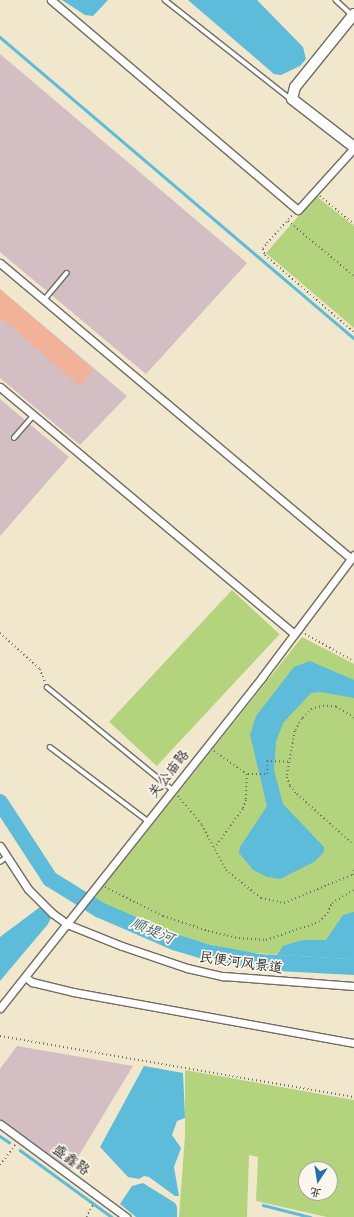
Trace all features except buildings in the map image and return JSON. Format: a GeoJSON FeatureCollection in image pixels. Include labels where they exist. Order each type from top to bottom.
{"type":"FeatureCollection","features":[{"type":"Feature","properties":{"kind":"street"},"geometry":{"type":"LineString","coordinates":[[51,0],[298,210],[316,193],[354,148],[292,99],[295,87],[353,17]]}},
{"type":"Feature","properties":{"kind":"street"},"geometry":{"type":"LineString","coordinates":[[0,263],[352,557]]}},
{"type":"Feature","properties":{"kind":"street"},"geometry":{"type":"LineString","coordinates":[[0,387],[294,631]]}},
{"type":"Feature","properties":{"kind":"street","name":"关公庙路"},"geometry":{"type":"LineString","coordinates":[[0,1008],[100,884],[208,746],[294,631],[352,557]]}},
{"type":"Feature","properties":{"kind":"street","name":"民便河风景道"},"geometry":{"type":"LineString","coordinates":[[0,846],[28,889],[67,924],[156,959],[224,976],[354,986]]}},
{"type":"Feature","properties":{"kind":"street"},"geometry":{"type":"LineString","coordinates":[[25,977],[32,982],[73,992],[354,1043]]}},
{"type":"Feature","properties":{"kind":"street","name":"盛鑫路"},"geometry":{"type":"LineString","coordinates":[[0,1124],[126,1217]]}},
{"type":"Feature","properties":{"kind":"lane"},"geometry":{"type":"LineString","coordinates":[[165,0],[292,99]]}},
{"type":"Feature","properties":{"kind":"lane"},"geometry":{"type":"LineString","coordinates":[[336,0],[353,17]]}},
{"type":"Feature","properties":{"kind":"lane"},"geometry":{"type":"LineString","coordinates":[[44,300],[67,273]]}},
{"type":"Feature","properties":{"kind":"lane"},"geometry":{"type":"LineString","coordinates":[[14,438],[34,415]]}},
{"type":"Feature","properties":{"kind":"lane"},"geometry":{"type":"LineString","coordinates":[[47,687],[173,790]]}},
{"type":"Feature","properties":{"kind":"lane"},"geometry":{"type":"LineString","coordinates":[[50,747],[148,821]]}},
{"type":"Feature","properties":{"kind":"lane"},"geometry":{"type":"LineString","coordinates":[[0,862],[7,857]]}},
{"type":"Feature","properties":{"kind":"path"},"geometry":{"type":"LineString","coordinates":[[316,193],[354,224]]}},
{"type":"Feature","properties":{"kind":"path"},"geometry":{"type":"LineString","coordinates":[[298,210],[266,245],[263,249],[264,255],[354,332]]}},
{"type":"Feature","properties":{"kind":"path"},"geometry":{"type":"LineString","coordinates":[[288,221],[354,276]]}},
{"type":"Feature","properties":{"kind":"path"},"geometry":{"type":"LineString","coordinates":[[294,631],[354,660]]}},
{"type":"Feature","properties":{"kind":"path"},"geometry":{"type":"LineString","coordinates":[[0,633],[40,669],[47,687]]}},
{"type":"Feature","properties":{"kind":"path"},"geometry":{"type":"LineString","coordinates":[[354,718],[336,707],[324,706],[312,709],[302,719],[295,731],[287,777],[290,786],[354,845]]}},
{"type":"Feature","properties":{"kind":"path"},"geometry":{"type":"LineString","coordinates":[[208,746],[247,774],[267,774],[267,761],[290,762]]}},
{"type":"Feature","properties":{"kind":"path"},"geometry":{"type":"LineString","coordinates":[[215,848],[243,809],[246,800],[247,774]]}},
{"type":"Feature","properties":{"kind":"path"},"geometry":{"type":"LineString","coordinates":[[173,790],[202,825],[226,870],[248,890],[269,901],[284,903],[298,899],[353,875],[354,870]]}},
{"type":"Feature","properties":{"kind":"path"},"geometry":{"type":"LineString","coordinates":[[100,884],[163,916],[208,931],[239,938],[266,940],[319,922],[327,913],[332,903],[354,890]]}},
{"type":"Feature","properties":{"kind":"path"},"geometry":{"type":"LineString","coordinates":[[0,1036],[354,1097]]}},
{"type":"Feature","properties":{"kind":"path"},"geometry":{"type":"LineString","coordinates":[[0,1165],[20,1139]]}},
{"type":"Feature","properties":{"kind":"path"},"geometry":{"type":"LineString","coordinates":[[86,1217],[92,1207]]}},
{"type":"Feature","properties":{"kind":"shaded area"},"geometry":{"type":"Polygon","coordinates":[[[0,54],[247,263],[146,374],[0,252],[0,54]]]}},
{"type":"Feature","properties":{"kind":"shaded area"},"geometry":{"type":"Polygon","coordinates":[[[0,289],[127,396],[80,445],[0,378],[0,289]]]}},
{"type":"Feature","properties":{"kind":"shaded area"},"geometry":{"type":"Polygon","coordinates":[[[0,399],[69,457],[0,536],[0,399]]]}},
{"type":"Feature","properties":{"kind":"shaded area"},"geometry":{"type":"Polygon","coordinates":[[[17,1046],[133,1066],[70,1170],[0,1119],[0,1069],[17,1046]]]}},
{"type":"Feature","properties":{"kind":"green space"},"geometry":{"type":"Polygon","coordinates":[[[316,196],[354,226],[354,328],[266,253],[316,196]]]}},
{"type":"Feature","properties":{"kind":"green space"},"geometry":{"type":"Polygon","coordinates":[[[232,590],[280,634],[157,766],[109,722],[232,590]]]}},
{"type":"Feature","properties":{"kind":"green space"},"geometry":{"type":"Polygon","coordinates":[[[302,637],[354,664],[354,959],[239,952],[175,935],[124,916],[94,898],[302,637]]]}},
{"type":"Feature","properties":{"kind":"green space"},"geometry":{"type":"Polygon","coordinates":[[[185,1070],[354,1100],[354,1217],[327,1217],[256,1201],[258,1157],[249,1155],[247,1217],[179,1217],[185,1136],[185,1070]]]}},
{"type":"Feature","properties":{"kind":"water"},"geometry":{"type":"Polygon","coordinates":[[[62,0],[108,0],[93,16],[85,15],[62,0]]]}},
{"type":"Feature","properties":{"kind":"water"},"geometry":{"type":"Polygon","coordinates":[[[188,0],[257,0],[303,47],[306,59],[300,66],[281,75],[274,74],[188,0]]]}},
{"type":"Feature","properties":{"kind":"water"},"geometry":{"type":"Polygon","coordinates":[[[310,661],[354,680],[354,698],[320,692],[311,693],[283,723],[276,742],[274,770],[283,804],[324,847],[324,852],[314,862],[280,879],[267,877],[253,870],[239,853],[240,847],[267,806],[250,735],[256,716],[294,667],[310,661]]]}},
{"type":"Feature","properties":{"kind":"water"},"geometry":{"type":"Polygon","coordinates":[[[40,907],[51,918],[48,924],[0,981],[0,937],[40,907]]]}},
{"type":"Feature","properties":{"kind":"water"},"geometry":{"type":"Polygon","coordinates":[[[354,912],[354,959],[277,955],[283,946],[292,943],[303,940],[326,940],[343,915],[354,912]]]}},
{"type":"Feature","properties":{"kind":"water"},"geometry":{"type":"Polygon","coordinates":[[[144,1066],[183,1073],[185,1118],[177,1121],[172,1135],[181,1148],[174,1167],[179,1196],[175,1196],[149,1177],[144,1176],[139,1179],[128,1177],[100,1147],[144,1066]]]}},
{"type":"Feature","properties":{"kind":"water"},"geometry":{"type":"Polygon","coordinates":[[[143,1183],[175,1203],[177,1207],[177,1217],[136,1217],[120,1204],[132,1186],[143,1183]]]}},
{"type":"Feature","properties":{"kind":"waterway"},"geometry":{"type":"LineString","coordinates":[[0,37],[354,338]]}},
{"type":"Feature","properties":{"kind":"waterway","name":"顺堤河"},"geometry":{"type":"LineString","coordinates":[[0,802],[50,879],[100,910],[174,942],[206,952],[259,962],[354,967]]}},
{"type":"Feature","properties":{"kind":"waterway"},"geometry":{"type":"LineString","coordinates":[[0,1136],[9,1142]]}},
{"type":"Feature","properties":{"kind":"waterway"},"geometry":{"type":"LineString","coordinates":[[20,1150],[112,1217]]}},
{"type":"Feature","properties":{"kind":"waterway"},"geometry":{"type":"LineString","coordinates":[[263,1205],[310,1217]]}}]}
